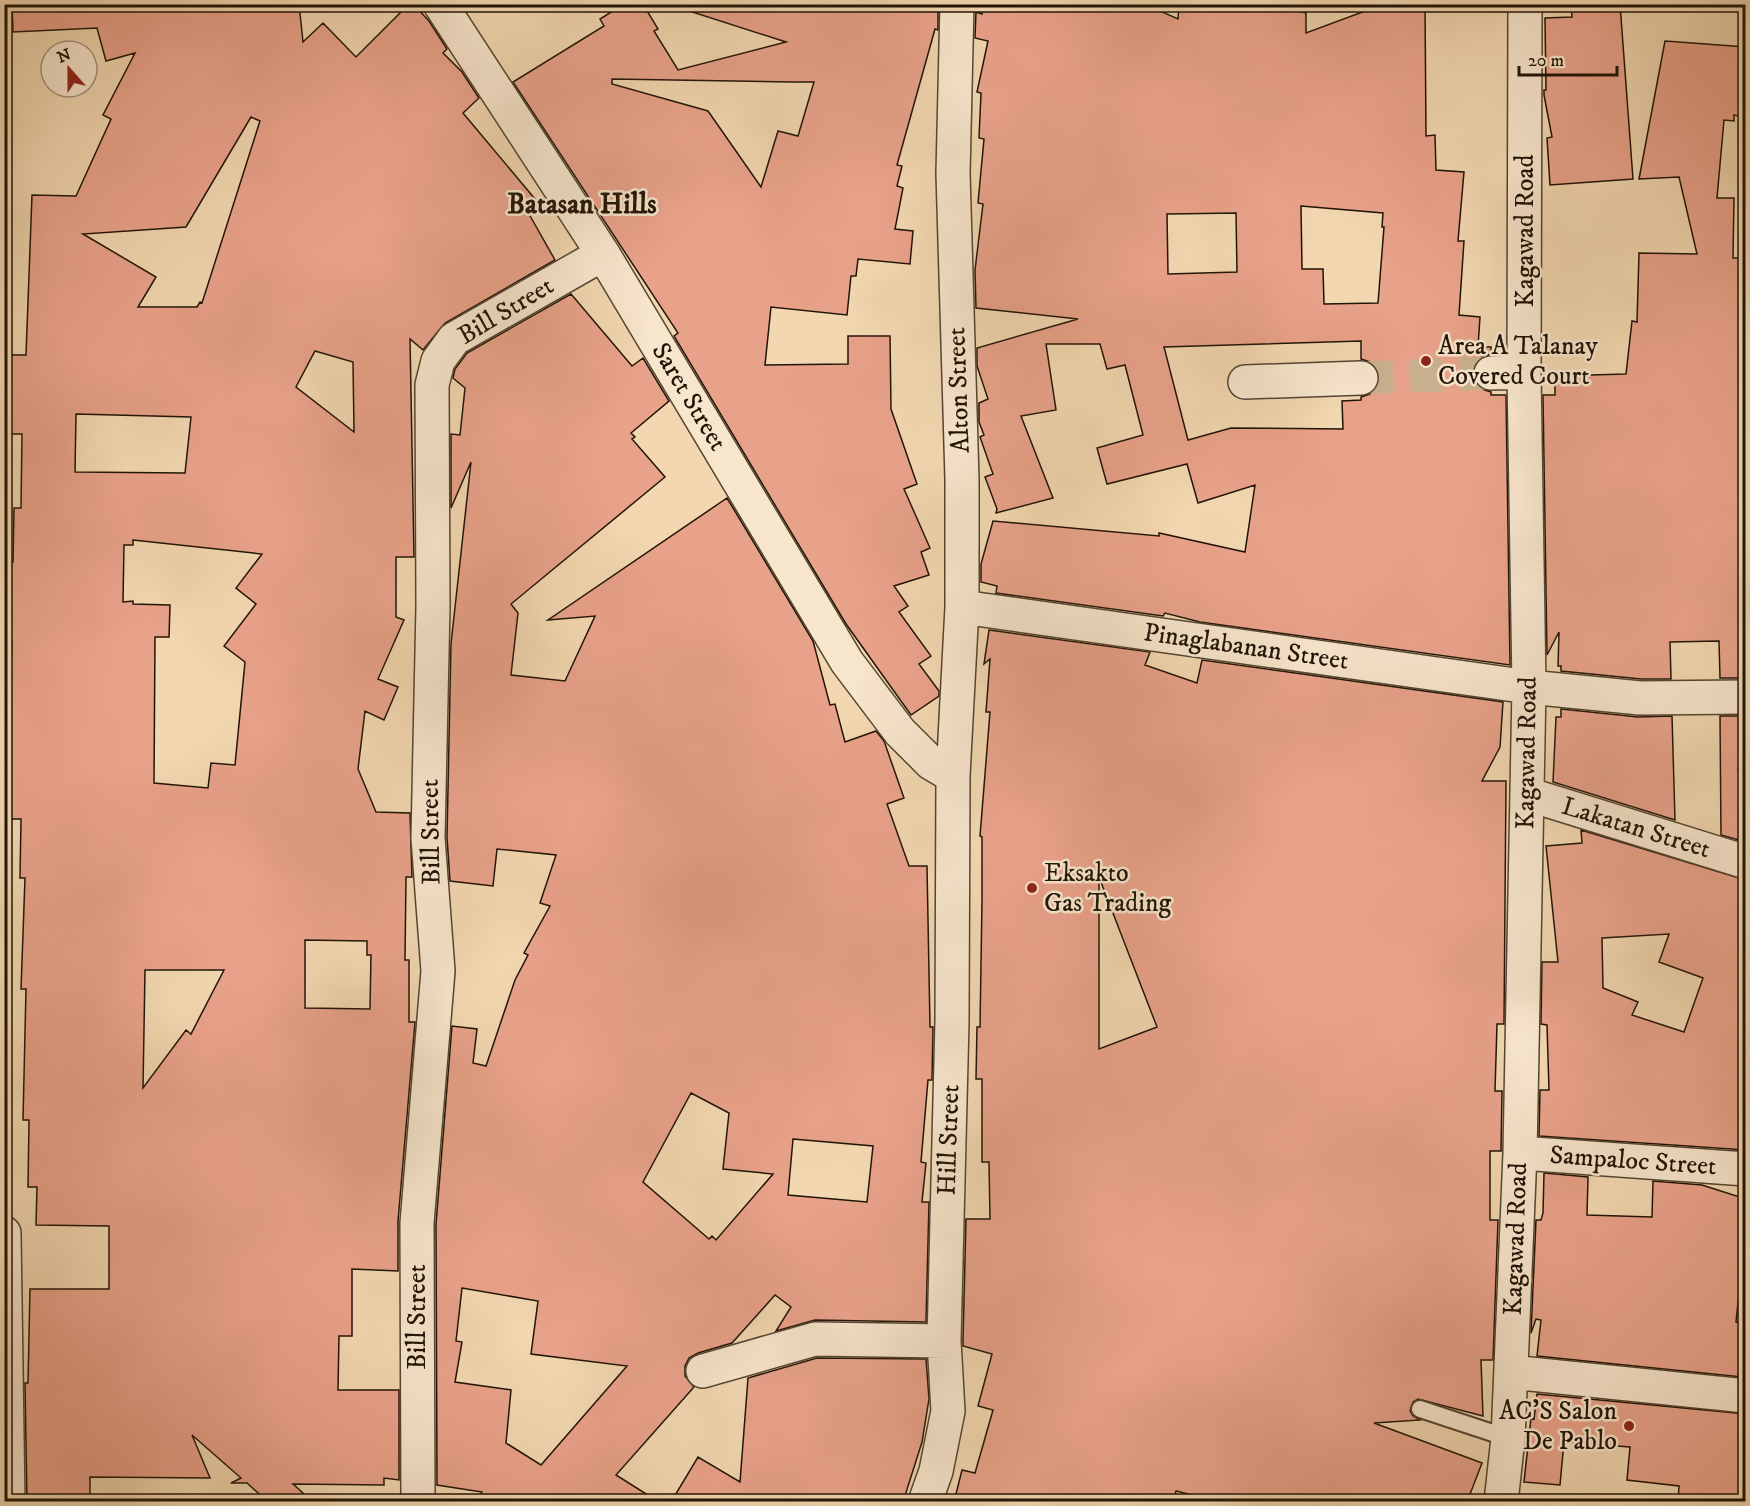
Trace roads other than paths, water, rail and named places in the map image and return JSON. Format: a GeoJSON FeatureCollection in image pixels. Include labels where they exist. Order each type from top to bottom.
{"type":"FeatureCollection","features":[{"type":"Feature","properties":{"kind":"street","name":"Saret Street"},"geometry":{"type":"LineString","coordinates":[[440,4],[603,254],[847,662],[900,732],[931,763],[953,776]]}},
{"type":"Feature","properties":{"kind":"street","name":"Alton Street"},"geometry":{"type":"LineString","coordinates":[[953,776],[962,607],[962,479],[953,173],[957,4]]}},
{"type":"Feature","properties":{"kind":"street","name":"Kagawad Road"},"geometry":{"type":"LineString","coordinates":[[1501,1502],[1508,1438],[1520,1153],[1529,687],[1524,372],[1525,4]]}},
{"type":"Feature","properties":{"kind":"street","name":"Bill Street"},"geometry":{"type":"LineString","coordinates":[[418,1502],[417,1223],[438,971],[428,838],[433,606],[432,386],[438,360],[454,339],[603,254]]}},
{"type":"Feature","properties":{"kind":"street"},"geometry":{"type":"LineString","coordinates":[[1491,373],[1524,372]]}},
{"type":"Feature","properties":{"kind":"street"},"geometry":{"type":"LineString","coordinates":[[1245,382],[1361,378]]}},
{"type":"Feature","properties":{"kind":"street","name":"Pinaglabanan Street"},"geometry":{"type":"LineString","coordinates":[[962,607],[1529,687],[1640,698],[1746,697]]}},
{"type":"Feature","properties":{"kind":"street","name":"Hill Street"},"geometry":{"type":"LineString","coordinates":[[925,1502],[936,1471],[948,1411],[945,1341],[952,1021],[953,776]]}},
{"type":"Feature","properties":{"kind":"street","name":"Lakatan Street"},"geometry":{"type":"LineString","coordinates":[[1527,794],[1746,862]]}},
{"type":"Feature","properties":{"kind":"street","name":"Sampaloc Street"},"geometry":{"type":"LineString","coordinates":[[1520,1153],[1746,1169]]}},
{"type":"Feature","properties":{"kind":"street"},"geometry":{"type":"LineString","coordinates":[[4,1233],[8,1502]]}},
{"type":"Feature","properties":{"kind":"street"},"geometry":{"type":"LineString","coordinates":[[703,1371],[815,1339],[945,1341]]}},
{"type":"Feature","properties":{"kind":"street"},"geometry":{"type":"LineString","coordinates":[[1511,1372],[1746,1396]]}},
{"type":"Feature","properties":{"kind":"lane"},"geometry":{"type":"LineString","coordinates":[[1420,1409],[1508,1438]]}},
{"type":"Feature","properties":{"kind":"tunnel"},"geometry":{"type":"LineString","coordinates":[[1361,378],[1491,373]]}},
{"type":"Feature","properties":{"kind":"place","name":"Area A Talanay Covered Court"},"geometry":{"type":"Point","coordinates":[1426,361]}},
{"type":"Feature","properties":{"kind":"place","name":"Eksakto Gas Trading"},"geometry":{"type":"Point","coordinates":[1032,888]}},
{"type":"Feature","properties":{"kind":"place","name":"AC'S Salon De Pablo"},"geometry":{"type":"Point","coordinates":[1629,1426]}},
{"type":"Feature","properties":{"kind":"district","name":"Batasan Hills"},"geometry":{"type":"Point","coordinates":[582,204]}}]}
